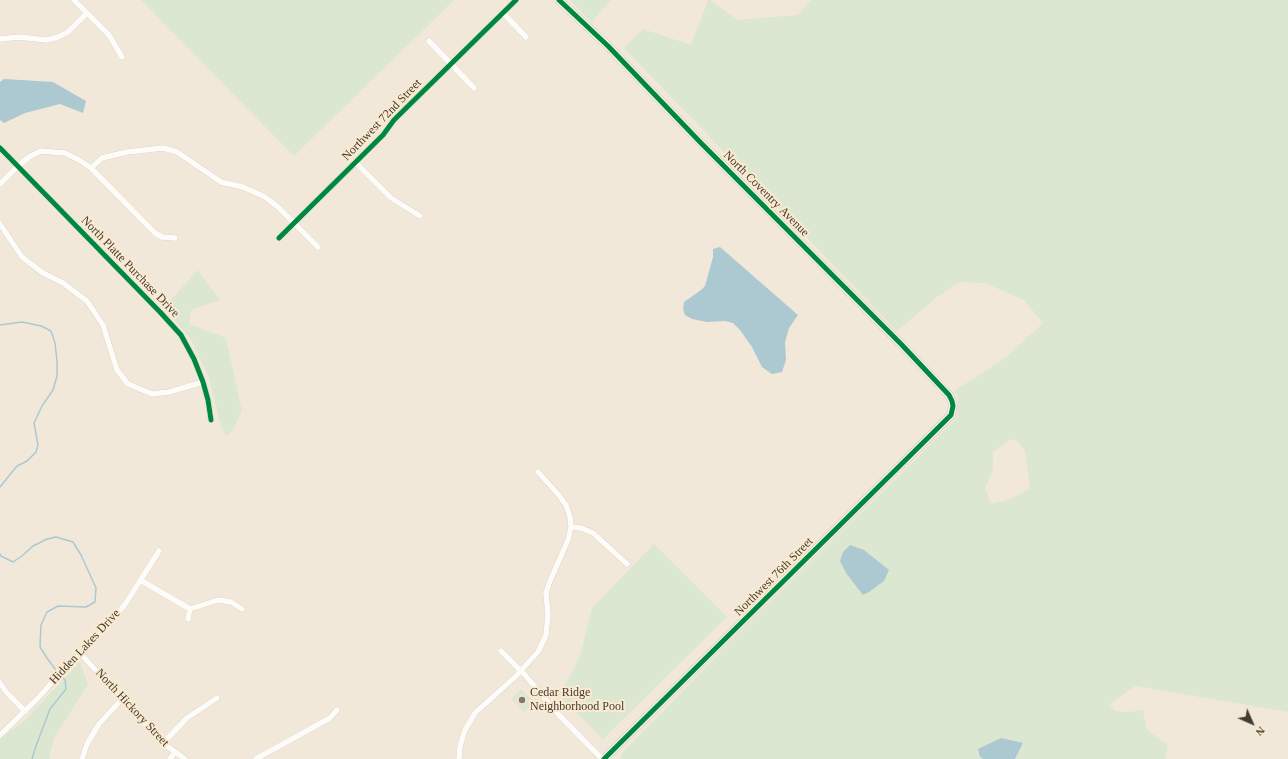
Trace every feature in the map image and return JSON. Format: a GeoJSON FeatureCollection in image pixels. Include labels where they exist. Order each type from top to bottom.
{"type":"FeatureCollection","features":[{"type":"Feature","properties":{"kind":"street"},"geometry":{"type":"LineString","coordinates":[[74,0],[109,35],[122,57]]}},
{"type":"Feature","properties":{"kind":"street","name":"Northwest 72nd Street"},"geometry":{"type":"LineString","coordinates":[[279,238],[383,135],[394,120],[516,0]]}},
{"type":"Feature","properties":{"kind":"street","name":"North Coventry Avenue"},"geometry":{"type":"LineString","coordinates":[[559,0],[608,46],[711,153],[901,344],[949,395],[953,406]]}},
{"type":"Feature","properties":{"kind":"street"},"geometry":{"type":"LineString","coordinates":[[0,39],[19,37],[47,40],[58,37],[68,32],[87,13]]}},
{"type":"Feature","properties":{"kind":"street"},"geometry":{"type":"LineString","coordinates":[[503,13],[526,37]]}},
{"type":"Feature","properties":{"kind":"street"},"geometry":{"type":"LineString","coordinates":[[429,41],[474,88]]}},
{"type":"Feature","properties":{"kind":"street","name":"North Platte Purchase Drive"},"geometry":{"type":"LineString","coordinates":[[0,148],[180,335],[194,359],[204,382],[211,420]]}},
{"type":"Feature","properties":{"kind":"street"},"geometry":{"type":"LineString","coordinates":[[91,168],[102,158],[127,152],[163,148],[177,152],[221,182],[243,187],[265,197],[278,207],[318,247]]}},
{"type":"Feature","properties":{"kind":"street"},"geometry":{"type":"LineString","coordinates":[[0,184],[29,157],[41,151],[65,153],[91,168],[155,233],[162,237],[175,238]]}},
{"type":"Feature","properties":{"kind":"street"},"geometry":{"type":"LineString","coordinates":[[355,162],[391,198],[420,216]]}},
{"type":"Feature","properties":{"kind":"street"},"geometry":{"type":"LineString","coordinates":[[0,224],[22,257],[43,274],[63,283],[88,301],[104,325],[117,370],[128,384],[152,394],[169,392],[204,382]]}},
{"type":"Feature","properties":{"kind":"street","name":"Northwest 76th Street"},"geometry":{"type":"LineString","coordinates":[[603,759],[951,415],[953,406]]}},
{"type":"Feature","properties":{"kind":"street"},"geometry":{"type":"LineString","coordinates":[[459,759],[460,746],[465,730],[475,713],[538,652],[546,635],[548,615],[546,593],[568,540],[571,527],[570,517],[566,505],[538,472]]}},
{"type":"Feature","properties":{"kind":"street"},"geometry":{"type":"LineString","coordinates":[[571,527],[581,528],[593,533],[627,564]]}},
{"type":"Feature","properties":{"kind":"street","name":"Hidden Lakes Drive"},"geometry":{"type":"LineString","coordinates":[[0,735],[25,711],[64,669],[81,654],[118,613],[159,551]]}},
{"type":"Feature","properties":{"kind":"street"},"geometry":{"type":"LineString","coordinates":[[140,580],[190,609],[218,600],[231,602],[242,609]]}},
{"type":"Feature","properties":{"kind":"street"},"geometry":{"type":"LineString","coordinates":[[188,619],[190,609]]}},
{"type":"Feature","properties":{"kind":"street"},"geometry":{"type":"LineString","coordinates":[[501,651],[558,714],[603,759]]}},
{"type":"Feature","properties":{"kind":"street","name":"North Hickory Street"},"geometry":{"type":"LineString","coordinates":[[81,654],[163,742],[185,759]]}},
{"type":"Feature","properties":{"kind":"street"},"geometry":{"type":"LineString","coordinates":[[0,683],[8,694],[25,711]]}},
{"type":"Feature","properties":{"kind":"street"},"geometry":{"type":"LineString","coordinates":[[163,742],[187,718],[217,698]]}},
{"type":"Feature","properties":{"kind":"street"},"geometry":{"type":"LineString","coordinates":[[82,759],[87,744],[98,724],[122,699]]}},
{"type":"Feature","properties":{"kind":"street"},"geometry":{"type":"LineString","coordinates":[[256,759],[330,718],[337,710]]}},
{"type":"Feature","properties":{"kind":"street"},"geometry":{"type":"LineString","coordinates":[[170,759],[175,752]]}},
{"type":"Feature","properties":{"kind":"green space"},"geometry":{"type":"Polygon","coordinates":[[[141,0],[454,0],[294,156],[141,0]]]}},
{"type":"Feature","properties":{"kind":"green space"},"geometry":{"type":"Polygon","coordinates":[[[570,0],[611,0],[591,22],[570,0]]]}},
{"type":"Feature","properties":{"kind":"green space"},"geometry":{"type":"Polygon","coordinates":[[[708,0],[738,20],[798,15],[811,0],[1288,0],[1288,712],[1135,686],[1110,704],[1114,711],[1129,712],[1143,710],[1147,730],[1168,746],[1165,759],[1015,759],[1023,743],[980,757],[983,759],[621,759],[623,752],[743,629],[957,417],[958,395],[954,391],[1004,359],[1043,323],[1024,300],[985,283],[960,282],[937,297],[897,331],[624,48],[643,29],[691,45],[708,0]],[[1012,439],[993,452],[993,470],[985,488],[991,504],[1011,499],[1030,488],[1025,451],[1016,440],[1012,439]]]}},
{"type":"Feature","properties":{"kind":"green space"},"geometry":{"type":"Polygon","coordinates":[[[198,270],[220,300],[191,310],[189,324],[226,338],[242,411],[232,431],[226,435],[221,427],[209,378],[192,341],[164,307],[198,270]]]}},
{"type":"Feature","properties":{"kind":"green space"},"geometry":{"type":"Polygon","coordinates":[[[654,544],[727,617],[603,739],[557,693],[567,682],[580,656],[592,608],[654,544]]]}},
{"type":"Feature","properties":{"kind":"green space"},"geometry":{"type":"Polygon","coordinates":[[[80,662],[88,684],[54,738],[49,759],[0,759],[0,739],[24,721],[80,662]]]}},
{"type":"Feature","properties":{"kind":"green space","name":"Cedar Ridge Neighborhood Pool"},"geometry":{"type":"Polygon","coordinates":[[[521,689],[533,701],[533,704],[524,712],[511,699],[521,689]]]}},
{"type":"Feature","properties":{"kind":"water"},"geometry":{"type":"Polygon","coordinates":[[[4,79],[53,82],[86,101],[83,113],[60,104],[25,113],[4,123],[0,120],[0,82],[4,79]]]}},
{"type":"Feature","properties":{"kind":"water"},"geometry":{"type":"Polygon","coordinates":[[[720,247],[798,315],[789,328],[785,342],[786,360],[782,372],[772,374],[762,367],[752,347],[733,323],[725,321],[707,322],[692,319],[685,315],[683,309],[684,302],[705,286],[713,257],[713,249],[720,247]]]}},
{"type":"Feature","properties":{"kind":"water"},"geometry":{"type":"Polygon","coordinates":[[[850,545],[864,550],[889,570],[884,581],[863,595],[846,573],[840,561],[843,552],[850,545]]]}},
{"type":"Feature","properties":{"kind":"water"},"geometry":{"type":"Polygon","coordinates":[[[1001,738],[1023,743],[1015,759],[983,759],[980,757],[978,749],[1001,738]]]}},
{"type":"Feature","properties":{"kind":"waterway"},"geometry":{"type":"LineString","coordinates":[[0,325],[22,322],[41,326],[51,331],[55,343],[57,361],[57,376],[53,390],[42,406],[34,423],[38,445],[36,452],[27,461],[17,466],[0,487]]}},
{"type":"Feature","properties":{"kind":"waterway"},"geometry":{"type":"LineString","coordinates":[[0,554],[13,562],[33,546],[47,539],[56,537],[73,542],[81,555],[96,588],[95,602],[86,607],[58,606],[47,612],[41,625],[40,647],[58,673]]}},
{"type":"Feature","properties":{"kind":"waterway"},"geometry":{"type":"LineString","coordinates":[[32,759],[50,709],[66,689],[65,680],[61,676]]}},
{"type":"Feature","properties":{"kind":"cycle path"},"geometry":{"type":"LineString","coordinates":[[279,238],[383,135],[394,120],[516,0]]}},
{"type":"Feature","properties":{"kind":"cycle path"},"geometry":{"type":"LineString","coordinates":[[559,0],[608,46],[700,142],[901,344],[949,395],[953,406],[951,415],[604,759]]}},
{"type":"Feature","properties":{"kind":"cycle path"},"geometry":{"type":"LineString","coordinates":[[0,148],[181,335],[194,359],[203,382],[211,420]]}},
{"type":"Feature","properties":{"kind":"place","name":"Cedar Ridge Neighborhood Pool"},"geometry":{"type":"Point","coordinates":[522,700]}}]}
